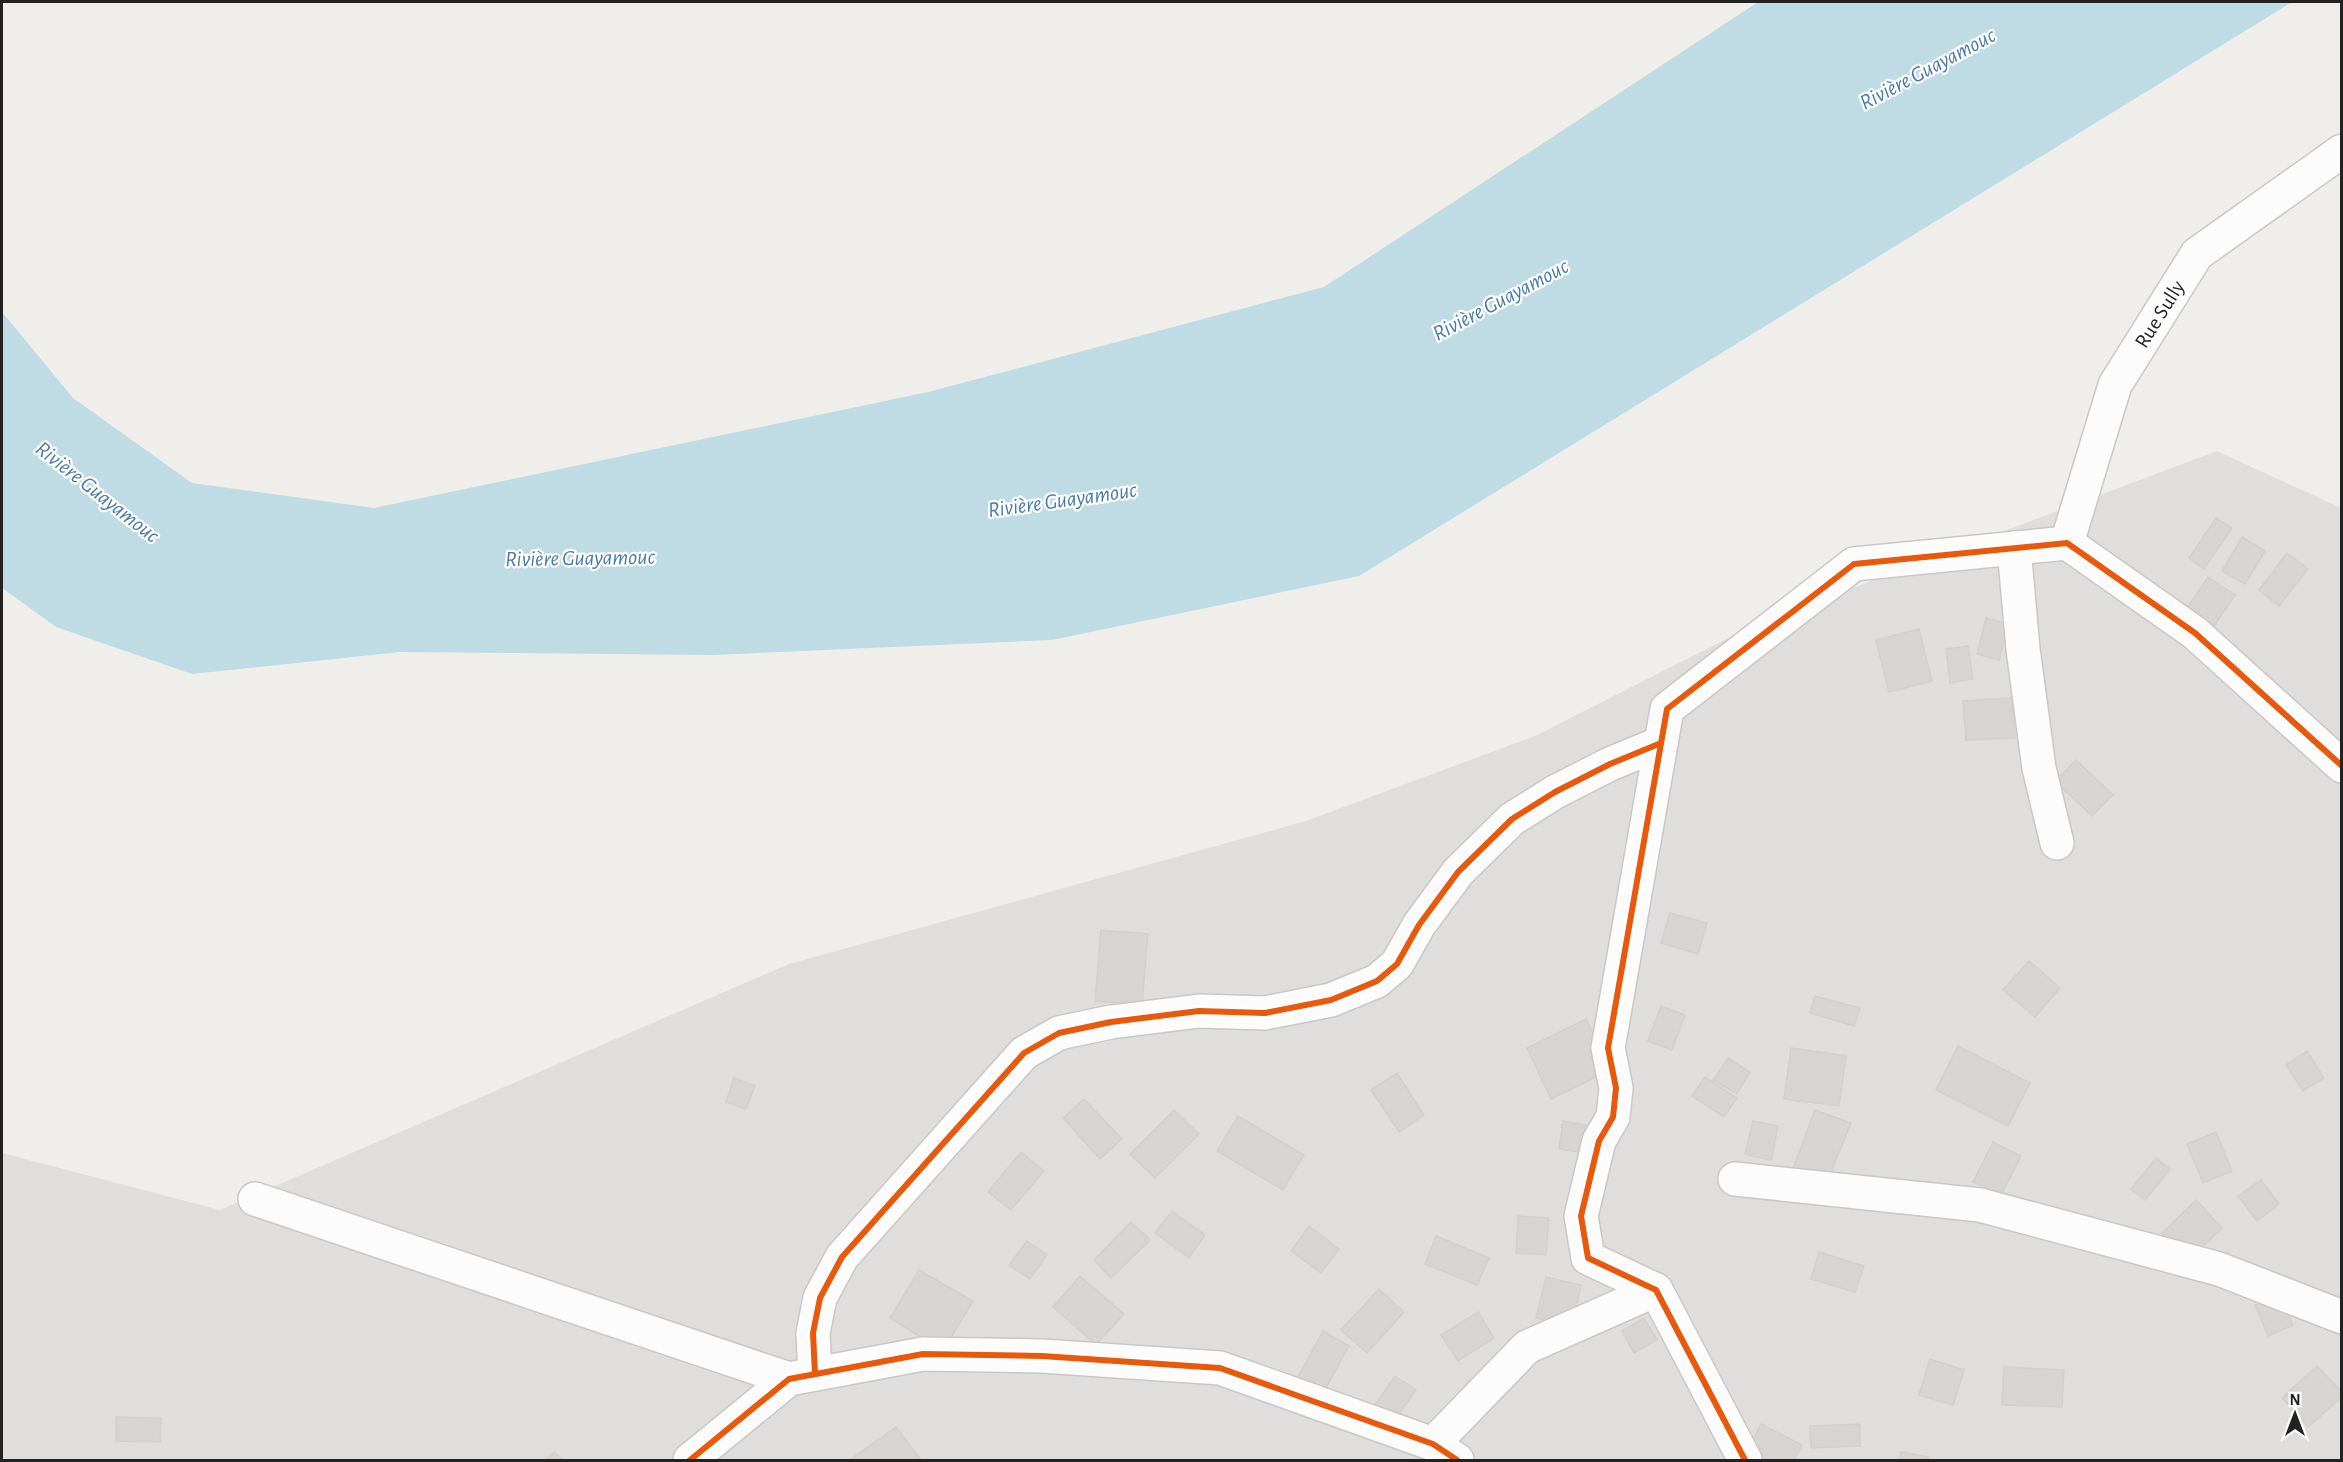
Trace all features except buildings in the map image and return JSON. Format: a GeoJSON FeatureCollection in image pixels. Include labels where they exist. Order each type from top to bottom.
{"type":"FeatureCollection","features":[{"type":"Feature","properties":{"kind":"street","name":"Rue Sully"},"geometry":{"type":"LineString","coordinates":[[2067,543],[2115,385],[2197,254],[2342,151]]}},
{"type":"Feature","properties":{"kind":"street"},"geometry":{"type":"LineString","coordinates":[[1745,1461],[1656,1290],[1588,1258],[1581,1216],[1599,1141],[1612,1117],[1616,1088],[1608,1048],[1667,709],[1854,564],[2067,543],[2195,633],[2342,766]]}},
{"type":"Feature","properties":{"kind":"street"},"geometry":{"type":"LineString","coordinates":[[2014,548],[2039,768],[2057,843]]}},
{"type":"Feature","properties":{"kind":"street"},"geometry":{"type":"LineString","coordinates":[[802,1377],[820,1298],[842,1257],[1024,1053],[1059,1033],[1110,1022],[1199,1011],[1265,1013],[1331,1000],[1377,981],[1397,964],[1419,925],[1458,872],[1512,819],[1592,774],[1661,743]]}},
{"type":"Feature","properties":{"kind":"street"},"geometry":{"type":"LineString","coordinates":[[1735,1179],[1980,1205],[2218,1269],[2342,1317]]}},
{"type":"Feature","properties":{"kind":"street"},"geometry":{"type":"LineString","coordinates":[[255,1199],[802,1377]]}},
{"type":"Feature","properties":{"kind":"street"},"geometry":{"type":"LineString","coordinates":[[690,1461],[802,1377],[922,1354],[1042,1356],[1220,1368],[1445,1452],[1527,1347],[1656,1290]]}},
{"type":"Feature","properties":{"kind":"shaded area"},"geometry":{"type":"Polygon","coordinates":[[[2217,451],[2341,508],[2341,1460],[2,1460],[2,1153],[220,1210],[789,964],[1306,821],[1535,736],[1754,625],[2217,451]]]}},
{"type":"Feature","properties":{"kind":"water","name":"Rivière Guayamouc"},"geometry":{"type":"Polygon","coordinates":[[[1758,2],[2292,2],[1359,576],[1052,640],[714,655],[400,652],[192,674],[56,627],[2,588],[2,312],[73,398],[192,483],[374,508],[928,392],[1324,287],[1758,2]]]}},
{"type":"Feature","properties":{"kind":"cycle path"},"geometry":{"type":"LineString","coordinates":[[1745,1460],[1656,1290],[1588,1258],[1581,1216],[1599,1141],[1613,1117],[1616,1088],[1608,1048],[1667,709],[1854,564],[2067,543],[2195,633],[2342,766]]}},
{"type":"Feature","properties":{"kind":"cycle path"},"geometry":{"type":"LineString","coordinates":[[815,1374],[813,1333],[820,1298],[842,1257],[1024,1053],[1059,1033],[1111,1022],[1199,1011],[1265,1013],[1331,1000],[1377,981],[1397,964],[1419,925],[1458,872],[1512,819],[1555,792],[1610,764],[1661,743]]}},
{"type":"Feature","properties":{"kind":"cycle path"},"geometry":{"type":"LineString","coordinates":[[690,1460],[789,1379],[923,1354],[1042,1356],[1220,1368],[1433,1444],[1457,1460]]}}]}
